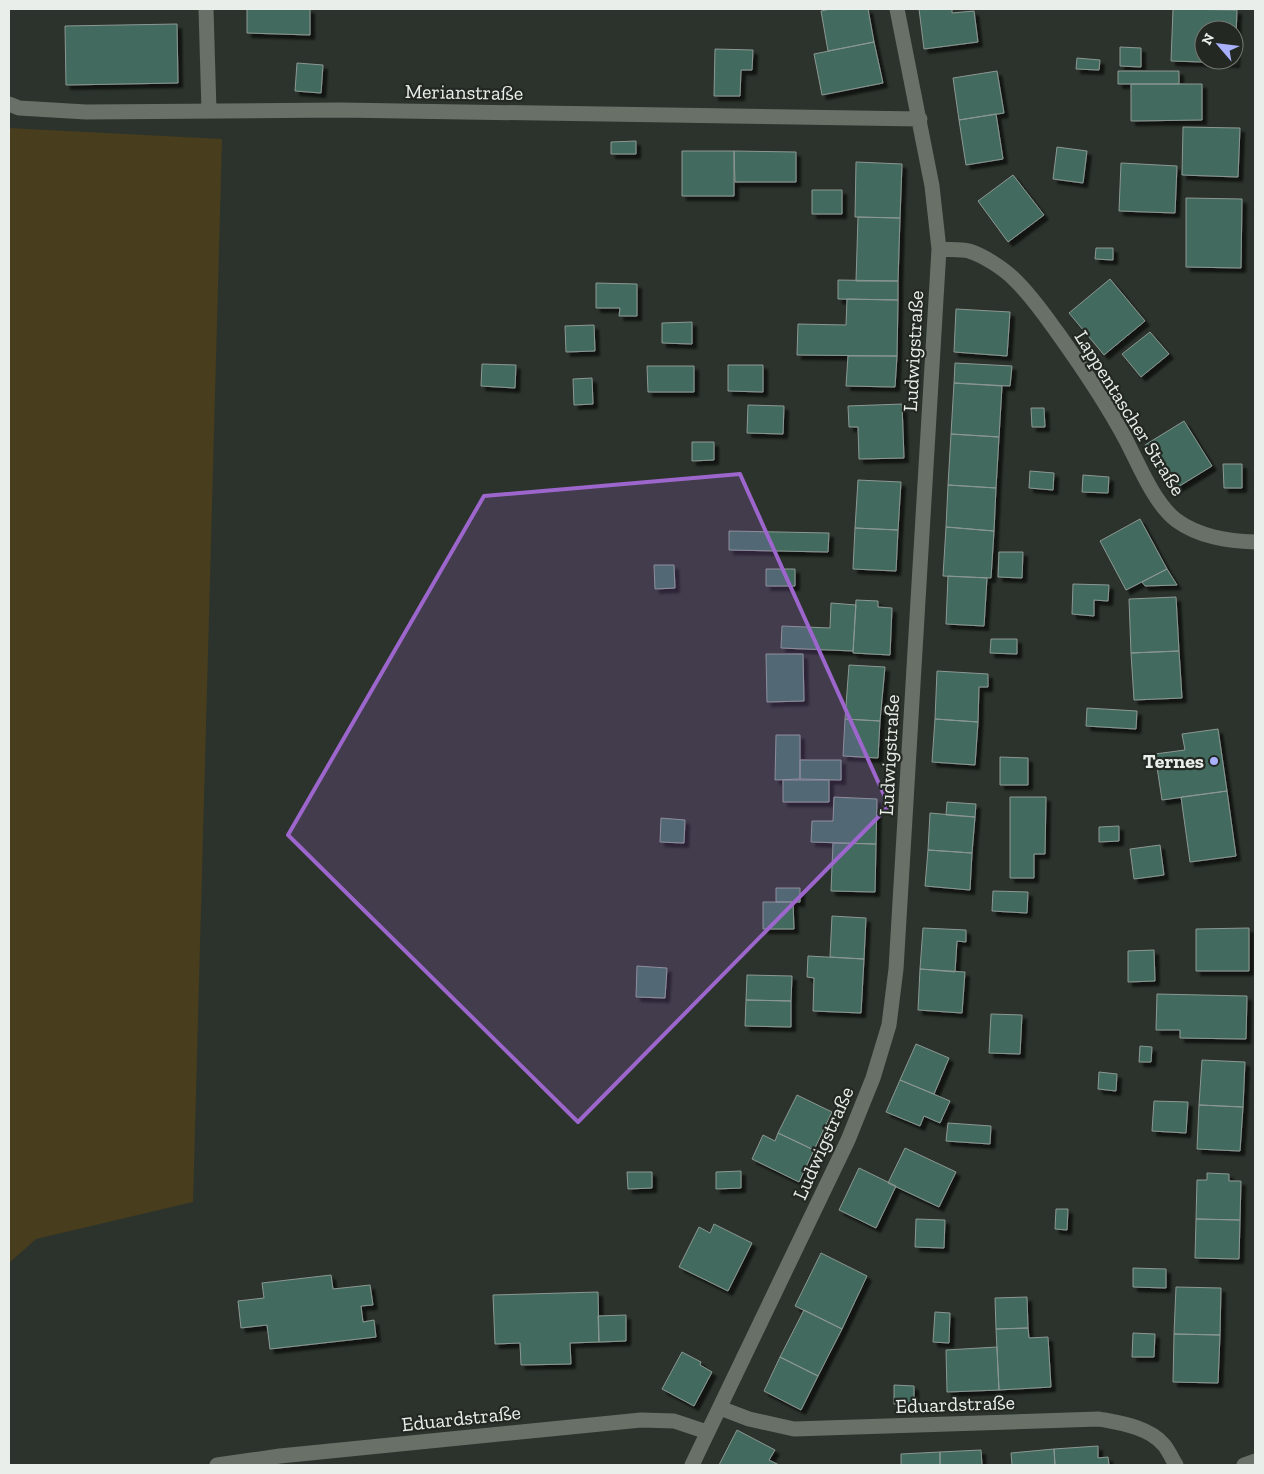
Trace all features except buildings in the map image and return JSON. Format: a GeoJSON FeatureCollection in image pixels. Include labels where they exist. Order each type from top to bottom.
{"type":"FeatureCollection","features":[{"type":"Feature","properties":{"kind":"street"},"geometry":{"type":"LineString","coordinates":[[206,9],[209,111]]}},
{"type":"Feature","properties":{"kind":"street","name":"Ludwigstraße"},"geometry":{"type":"LineString","coordinates":[[692,1465],[848,1140],[873,1078],[889,1025],[896,969],[939,249],[932,186],[897,9]]}},
{"type":"Feature","properties":{"kind":"street","name":"Merianstraße"},"geometry":{"type":"LineString","coordinates":[[9,104],[19,108],[86,112],[340,110],[920,119]]}},
{"type":"Feature","properties":{"kind":"street","name":"Lappentascher Straße"},"geometry":{"type":"LineString","coordinates":[[939,249],[969,251],[995,264],[1014,278],[1040,308],[1084,370],[1112,414],[1150,487],[1166,510],[1177,520],[1198,533],[1234,541],[1255,542]]}},
{"type":"Feature","properties":{"kind":"street","name":"Eduardstraße"},"geometry":{"type":"LineString","coordinates":[[720,1408],[749,1419],[794,1429],[1099,1420],[1124,1423],[1148,1433],[1163,1444],[1176,1465]]}},
{"type":"Feature","properties":{"kind":"street","name":"Eduardstraße"},"geometry":{"type":"LineString","coordinates":[[217,1465],[280,1456],[641,1420],[674,1422],[707,1432]]}},
{"type":"Feature","properties":{"kind":"street"},"geometry":{"type":"LineString","coordinates":[[1244,1465],[1255,1461]]}},
{"type":"Feature","properties":{"kind":"highlighted area"},"geometry":{"type":"Polygon","coordinates":[[[740,474],[889,806],[578,1122],[288,835],[484,496],[740,474]]]}},
{"type":"Feature","properties":{"kind":"shaded area"},"geometry":{"type":"Polygon","coordinates":[[[9,128],[222,139],[193,1202],[36,1239],[9,1263],[9,128]]]}},
{"type":"Feature","properties":{"kind":"place","name":"Ternes"},"geometry":{"type":"Point","coordinates":[1214,761]}}]}
